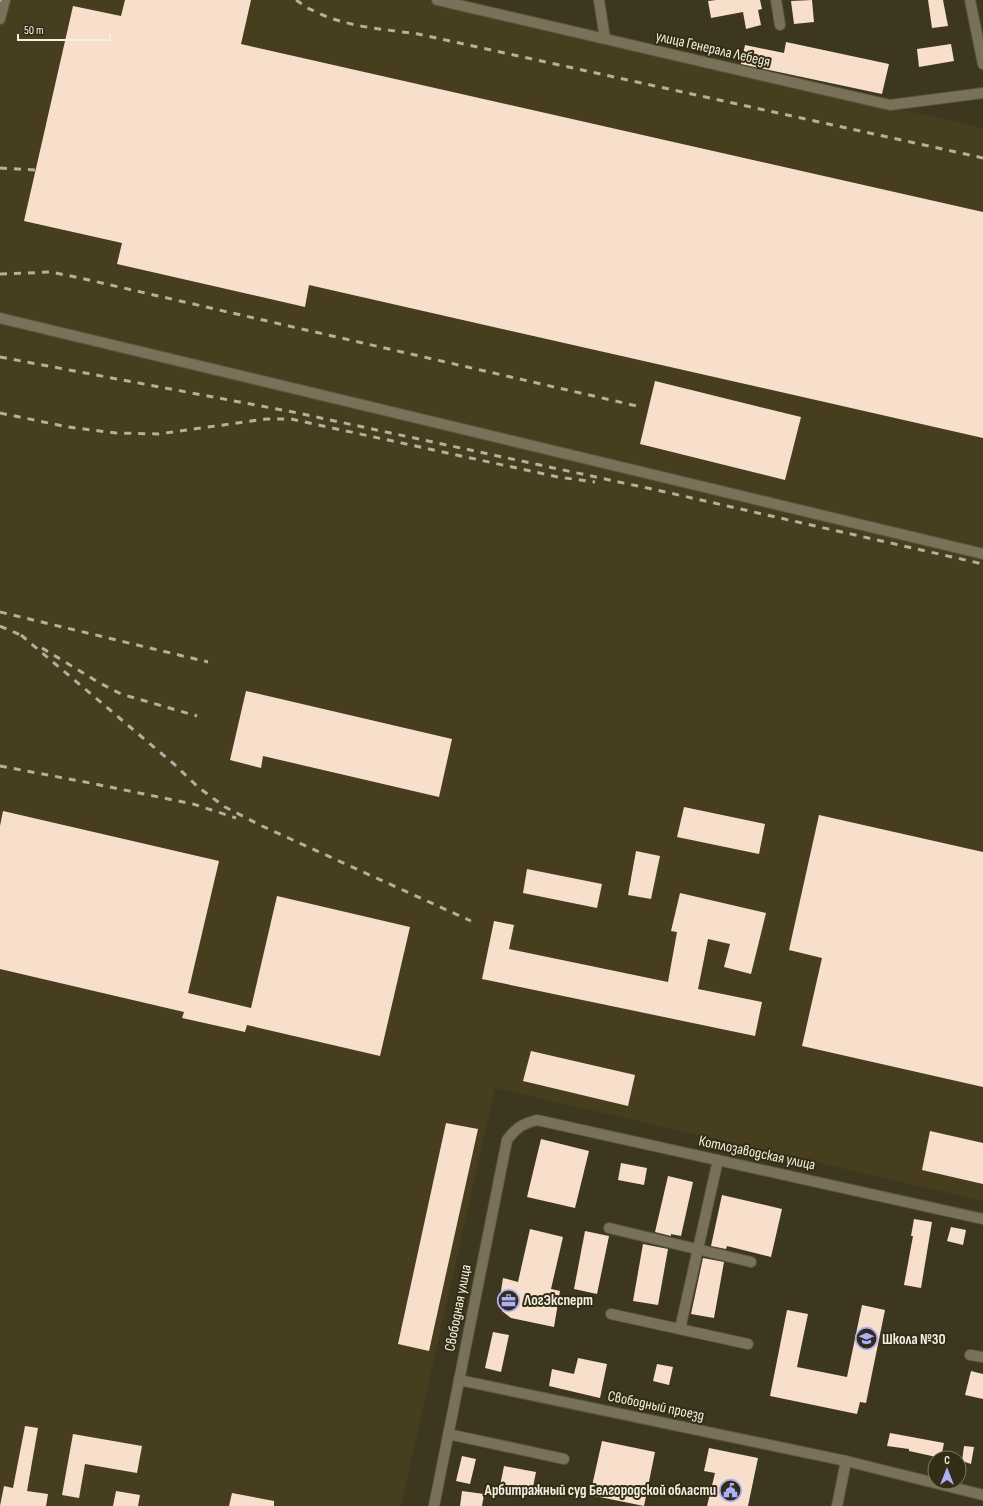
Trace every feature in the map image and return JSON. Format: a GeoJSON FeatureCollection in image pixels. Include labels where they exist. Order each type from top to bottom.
{"type":"FeatureCollection","features":[{"type":"Feature","properties":{"kind":"street"},"geometry":{"type":"LineString","coordinates":[[0,18],[5,0]]}},
{"type":"Feature","properties":{"kind":"street","name":"улица Генерала Лебедя"},"geometry":{"type":"LineString","coordinates":[[438,0],[890,105],[983,93]]}},
{"type":"Feature","properties":{"kind":"street"},"geometry":{"type":"LineString","coordinates":[[599,0],[605,39]]}},
{"type":"Feature","properties":{"kind":"street"},"geometry":{"type":"LineString","coordinates":[[776,0],[780,25]]}},
{"type":"Feature","properties":{"kind":"street"},"geometry":{"type":"LineString","coordinates":[[970,0],[983,64]]}},
{"type":"Feature","properties":{"kind":"street"},"geometry":{"type":"LineString","coordinates":[[0,318],[983,554]]}},
{"type":"Feature","properties":{"kind":"street","name":"Котлозаводская улица"},"geometry":{"type":"LineString","coordinates":[[525,1123],[537,1120],[983,1219]]}},
{"type":"Feature","properties":{"kind":"street","name":"Свободная улица"},"geometry":{"type":"LineString","coordinates":[[434,1506],[508,1140],[515,1129],[525,1123]]}},
{"type":"Feature","properties":{"kind":"street"},"geometry":{"type":"LineString","coordinates":[[680,1329],[718,1160]]}},
{"type":"Feature","properties":{"kind":"street"},"geometry":{"type":"LineString","coordinates":[[608,1228],[751,1262]]}},
{"type":"Feature","properties":{"kind":"street"},"geometry":{"type":"LineString","coordinates":[[611,1314],[748,1344]]}},
{"type":"Feature","properties":{"kind":"street"},"geometry":{"type":"LineString","coordinates":[[970,1355],[983,1358]]}},
{"type":"Feature","properties":{"kind":"street","name":"Свободный проезд"},"geometry":{"type":"LineString","coordinates":[[459,1380],[846,1461],[983,1495]]}},
{"type":"Feature","properties":{"kind":"street"},"geometry":{"type":"LineString","coordinates":[[448,1434],[564,1459]]}},
{"type":"Feature","properties":{"kind":"street"},"geometry":{"type":"LineString","coordinates":[[837,1506],[846,1461]]}},
{"type":"Feature","properties":{"kind":"shaded area"},"geometry":{"type":"Polygon","coordinates":[[[0,0],[425,0],[983,128],[983,1201],[495,1088],[401,1506],[0,1506],[0,0]]]}},
{"type":"Feature","properties":{"kind":"building"},"geometry":{"type":"Polygon","coordinates":[[[125,0],[251,0],[241,44],[983,212],[983,438],[309,285],[305,307],[117,264],[122,243],[24,221],[73,6],[121,16],[125,0]]]}},
{"type":"Feature","properties":{"kind":"building"},"geometry":{"type":"Polygon","coordinates":[[[760,0],[762,9],[758,10],[761,25],[746,29],[743,12],[711,18],[708,1],[760,0]]]}},
{"type":"Feature","properties":{"kind":"building"},"geometry":{"type":"Polygon","coordinates":[[[812,0],[814,22],[794,24],[791,1],[812,0]]]}},
{"type":"Feature","properties":{"kind":"building"},"geometry":{"type":"Polygon","coordinates":[[[928,0],[943,0],[948,26],[932,28],[928,0]]]}},
{"type":"Feature","properties":{"kind":"building"},"geometry":{"type":"Polygon","coordinates":[[[786,42],[889,64],[882,94],[741,64],[745,45],[784,53],[786,42]]]}},
{"type":"Feature","properties":{"kind":"building"},"geometry":{"type":"Polygon","coordinates":[[[951,44],[954,61],[919,67],[917,49],[951,44]]]}},
{"type":"Feature","properties":{"kind":"building"},"geometry":{"type":"Polygon","coordinates":[[[655,381],[801,417],[785,480],[640,444],[655,381]]]}},
{"type":"Feature","properties":{"kind":"building"},"geometry":{"type":"Polygon","coordinates":[[[246,691],[452,739],[439,797],[263,756],[261,768],[230,760],[246,691]]]}},
{"type":"Feature","properties":{"kind":"building"},"geometry":{"type":"Polygon","coordinates":[[[684,807],[765,824],[759,854],[677,837],[684,807]]]}},
{"type":"Feature","properties":{"kind":"building"},"geometry":{"type":"Polygon","coordinates":[[[3,811],[219,861],[188,993],[251,1008],[277,896],[410,927],[380,1056],[247,1025],[245,1032],[182,1018],[184,1012],[0,969],[0,826],[3,811]]]}},
{"type":"Feature","properties":{"kind":"building"},"geometry":{"type":"Polygon","coordinates":[[[819,815],[983,852],[983,1087],[802,1046],[822,958],[789,950],[819,815]]]}},
{"type":"Feature","properties":{"kind":"building"},"geometry":{"type":"Polygon","coordinates":[[[636,851],[660,856],[651,899],[628,895],[636,851]]]}},
{"type":"Feature","properties":{"kind":"building"},"geometry":{"type":"Polygon","coordinates":[[[527,869],[602,884],[597,908],[523,893],[527,869]]]}},
{"type":"Feature","properties":{"kind":"building"},"geometry":{"type":"Polygon","coordinates":[[[680,893],[766,913],[751,974],[724,967],[730,944],[708,939],[698,989],[762,1002],[755,1036],[482,979],[494,921],[514,925],[509,949],[668,982],[677,932],[671,931],[680,893]]]}},
{"type":"Feature","properties":{"kind":"building"},"geometry":{"type":"Polygon","coordinates":[[[531,1051],[635,1075],[628,1106],[523,1081],[531,1051]]]}},
{"type":"Feature","properties":{"kind":"building"},"geometry":{"type":"Polygon","coordinates":[[[446,1123],[478,1129],[429,1351],[398,1344],[446,1123]]]}},
{"type":"Feature","properties":{"kind":"building"},"geometry":{"type":"Polygon","coordinates":[[[930,1131],[983,1143],[983,1184],[922,1170],[930,1131]]]}},
{"type":"Feature","properties":{"kind":"building"},"geometry":{"type":"Polygon","coordinates":[[[541,1139],[589,1151],[575,1208],[527,1197],[541,1139]]]}},
{"type":"Feature","properties":{"kind":"building"},"geometry":{"type":"Polygon","coordinates":[[[621,1163],[647,1168],[644,1185],[618,1180],[621,1163]]]}},
{"type":"Feature","properties":{"kind":"building"},"geometry":{"type":"Polygon","coordinates":[[[668,1176],[693,1182],[681,1236],[671,1234],[671,1236],[655,1232],[668,1176]]]}},
{"type":"Feature","properties":{"kind":"building"},"geometry":{"type":"Polygon","coordinates":[[[722,1195],[782,1209],[771,1257],[727,1246],[726,1249],[711,1246],[722,1195]]]}},
{"type":"Feature","properties":{"kind":"building"},"geometry":{"type":"Polygon","coordinates":[[[914,1219],[932,1222],[921,1288],[904,1285],[913,1236],[911,1236],[914,1219]]]}},
{"type":"Feature","properties":{"kind":"building"},"geometry":{"type":"Polygon","coordinates":[[[951,1227],[966,1230],[963,1245],[947,1241],[951,1227]]]}},
{"type":"Feature","properties":{"kind":"building"},"geometry":{"type":"Polygon","coordinates":[[[530,1229],[563,1237],[551,1289],[560,1291],[554,1327],[511,1318],[502,1311],[500,1297],[503,1278],[518,1282],[530,1229]]]}},
{"type":"Feature","properties":{"kind":"building"},"geometry":{"type":"Polygon","coordinates":[[[585,1231],[609,1236],[597,1294],[574,1289],[585,1231]]]}},
{"type":"Feature","properties":{"kind":"building"},"geometry":{"type":"Polygon","coordinates":[[[643,1244],[668,1249],[658,1305],[633,1301],[643,1244]]]}},
{"type":"Feature","properties":{"kind":"building"},"geometry":{"type":"Polygon","coordinates":[[[703,1258],[724,1262],[714,1318],[691,1314],[703,1258]]]}},
{"type":"Feature","properties":{"kind":"building","name":"Школа №30"},"geometry":{"type":"Polygon","coordinates":[[[862,1305],[885,1310],[866,1403],[860,1402],[857,1414],[770,1396],[787,1310],[808,1314],[797,1367],[847,1377],[862,1305]]]}},
{"type":"Feature","properties":{"kind":"building"},"geometry":{"type":"Polygon","coordinates":[[[493,1332],[509,1335],[501,1372],[485,1368],[493,1332]]]}},
{"type":"Feature","properties":{"kind":"building"},"geometry":{"type":"Polygon","coordinates":[[[578,1358],[607,1364],[600,1398],[549,1386],[552,1369],[574,1374],[578,1358]]]}},
{"type":"Feature","properties":{"kind":"building"},"geometry":{"type":"Polygon","coordinates":[[[657,1364],[673,1367],[669,1385],[653,1381],[657,1364]]]}},
{"type":"Feature","properties":{"kind":"building"},"geometry":{"type":"Polygon","coordinates":[[[971,1371],[983,1374],[983,1399],[965,1395],[971,1371]]]}},
{"type":"Feature","properties":{"kind":"building"},"geometry":{"type":"Polygon","coordinates":[[[25,1426],[38,1428],[27,1491],[48,1494],[46,1506],[0,1506],[4,1486],[13,1488],[25,1426]]]}},
{"type":"Feature","properties":{"kind":"building"},"geometry":{"type":"Polygon","coordinates":[[[890,1433],[944,1443],[943,1450],[927,1450],[927,1455],[909,1451],[909,1449],[887,1446],[890,1433]]]}},
{"type":"Feature","properties":{"kind":"building"},"geometry":{"type":"Polygon","coordinates":[[[73,1434],[142,1446],[137,1473],[85,1464],[79,1498],[62,1495],[73,1434]]]}},
{"type":"Feature","properties":{"kind":"building"},"geometry":{"type":"Polygon","coordinates":[[[602,1441],[655,1452],[644,1506],[590,1495],[602,1441]]]}},
{"type":"Feature","properties":{"kind":"building"},"geometry":{"type":"Polygon","coordinates":[[[964,1446],[974,1447],[971,1464],[967,1463],[967,1450],[963,1450],[964,1446]]]}},
{"type":"Feature","properties":{"kind":"building","name":"Арбитражный суд Белгородской области"},"geometry":{"type":"Polygon","coordinates":[[[709,1448],[758,1458],[748,1506],[707,1506],[715,1473],[704,1471],[709,1448]]]}},
{"type":"Feature","properties":{"kind":"building"},"geometry":{"type":"Polygon","coordinates":[[[462,1456],[476,1459],[470,1484],[456,1481],[462,1456]]]}},
{"type":"Feature","properties":{"kind":"building"},"geometry":{"type":"Polygon","coordinates":[[[504,1466],[536,1472],[532,1492],[500,1486],[504,1466]]]}},
{"type":"Feature","properties":{"kind":"building"},"geometry":{"type":"Polygon","coordinates":[[[116,1491],[140,1495],[138,1506],[113,1506],[116,1491]]]}},
{"type":"Feature","properties":{"kind":"building"},"geometry":{"type":"Polygon","coordinates":[[[462,1491],[484,1494],[482,1506],[460,1506],[462,1491]]]}},
{"type":"Feature","properties":{"kind":"building"},"geometry":{"type":"Polygon","coordinates":[[[232,1493],[274,1501],[274,1506],[229,1506],[232,1493]]]}},
{"type":"Feature","properties":{"kind":"railway"},"geometry":{"type":"LineString","coordinates":[[296,0],[324,16],[350,24],[418,34],[983,158]]}},
{"type":"Feature","properties":{"kind":"railway"},"geometry":{"type":"LineString","coordinates":[[0,168],[36,170]]}},
{"type":"Feature","properties":{"kind":"railway"},"geometry":{"type":"LineString","coordinates":[[0,274],[51,272],[80,278],[637,406]]}},
{"type":"Feature","properties":{"kind":"railway"},"geometry":{"type":"LineString","coordinates":[[0,357],[293,412],[661,491],[983,564]]}},
{"type":"Feature","properties":{"kind":"railway"},"geometry":{"type":"LineString","coordinates":[[0,413],[68,427],[116,433],[158,434],[266,419],[291,419],[558,477],[595,482]]}},
{"type":"Feature","properties":{"kind":"railway"},"geometry":{"type":"LineString","coordinates":[[0,612],[208,662]]}},
{"type":"Feature","properties":{"kind":"railway"},"geometry":{"type":"LineString","coordinates":[[0,626],[25,637]]}},
{"type":"Feature","properties":{"kind":"railway"},"geometry":{"type":"LineString","coordinates":[[21,635],[174,764],[198,787],[225,807],[262,826],[471,921]]}},
{"type":"Feature","properties":{"kind":"railway"},"geometry":{"type":"LineString","coordinates":[[42,648],[98,682],[121,694],[197,716]]}},
{"type":"Feature","properties":{"kind":"railway"},"geometry":{"type":"LineString","coordinates":[[0,766],[193,804],[236,818]]}},
{"type":"Feature","properties":{"kind":"place","name":"ЛогЭксперт"},"geometry":{"type":"Point","coordinates":[508,1300]}},
{"type":"Feature","properties":{"kind":"place","name":"Школа №30"},"geometry":{"type":"Point","coordinates":[867,1339]}},
{"type":"Feature","properties":{"kind":"place","name":"Арбитражный суд Белгородской области"},"geometry":{"type":"Point","coordinates":[731,1490]}}]}
